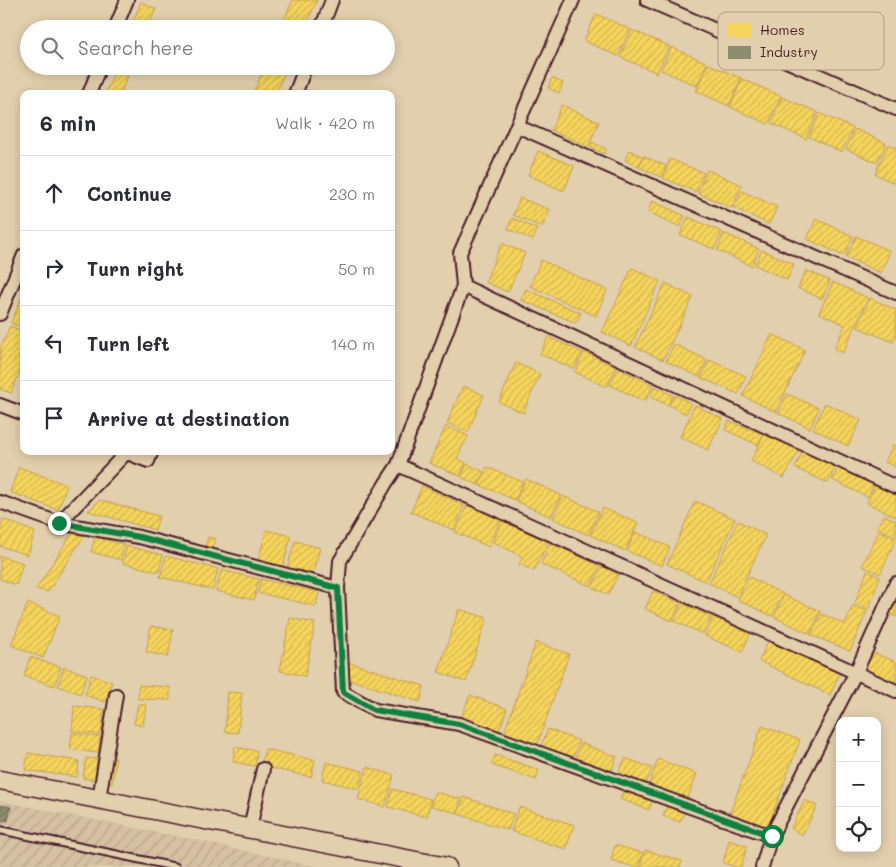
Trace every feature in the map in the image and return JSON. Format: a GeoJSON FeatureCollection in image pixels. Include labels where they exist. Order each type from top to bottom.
{"type":"FeatureCollection","features":[{"type":"Feature","properties":{"kind":"main road"},"geometry":{"type":"LineString","coordinates":[[0,780],[447,867]]}},
{"type":"Feature","properties":{"kind":"street"},"geometry":{"type":"LineString","coordinates":[[119,20],[127,0]]}},
{"type":"Feature","properties":{"kind":"street"},"geometry":{"type":"LineString","coordinates":[[324,20],[332,0]]}},
{"type":"Feature","properties":{"kind":"street"},"geometry":{"type":"LineString","coordinates":[[573,0],[460,253],[462,286],[398,465],[340,561],[338,588],[343,692],[374,710],[459,724],[772,836]]}},
{"type":"Feature","properties":{"kind":"street"},"geometry":{"type":"LineString","coordinates":[[647,0],[718,31]]}},
{"type":"Feature","properties":{"kind":"street"},"geometry":{"type":"LineString","coordinates":[[807,70],[896,109]]}},
{"type":"Feature","properties":{"kind":"street"},"geometry":{"type":"LineString","coordinates":[[91,90],[96,75]]}},
{"type":"Feature","properties":{"kind":"street"},"geometry":{"type":"LineString","coordinates":[[297,90],[302,75]]}},
{"type":"Feature","properties":{"kind":"street"},"geometry":{"type":"LineString","coordinates":[[516,126],[896,293]]}},
{"type":"Feature","properties":{"kind":"street"},"geometry":{"type":"LineString","coordinates":[[0,314],[20,266]]}},
{"type":"Feature","properties":{"kind":"street"},"geometry":{"type":"LineString","coordinates":[[462,286],[896,486]]}},
{"type":"Feature","properties":{"kind":"street"},"geometry":{"type":"LineString","coordinates":[[0,405],[20,412]]}},
{"type":"Feature","properties":{"kind":"street"},"geometry":{"type":"LineString","coordinates":[[59,523],[121,455]]}},
{"type":"Feature","properties":{"kind":"street"},"geometry":{"type":"LineString","coordinates":[[132,455],[148,461],[150,455]]}},
{"type":"Feature","properties":{"kind":"street"},"geometry":{"type":"LineString","coordinates":[[398,465],[896,691]]}},
{"type":"Feature","properties":{"kind":"street"},"geometry":{"type":"LineString","coordinates":[[0,502],[59,523],[139,537],[338,588]]}},
{"type":"Feature","properties":{"kind":"street"},"geometry":{"type":"LineString","coordinates":[[762,867],[772,836],[856,672],[896,583]]}},
{"type":"Feature","properties":{"kind":"street"},"geometry":{"type":"LineString","coordinates":[[99,799],[116,695]]}},
{"type":"Feature","properties":{"kind":"street"},"geometry":{"type":"LineString","coordinates":[[250,828],[263,769]]}},
{"type":"Feature","properties":{"kind":"lane"},"geometry":{"type":"LineString","coordinates":[[0,830],[176,867]]}},
{"type":"Feature","properties":{"kind":"shaded area"},"geometry":{"type":"Polygon","coordinates":[[[0,801],[200,841],[318,867],[0,867],[0,801]]]}},
{"type":"Feature","properties":{"kind":"building: Homes"},"geometry":{"type":"Polygon","coordinates":[[[293,0],[317,0],[308,20],[284,20],[293,0]]]}},
{"type":"Feature","properties":{"kind":"building: Homes"},"geometry":{"type":"Polygon","coordinates":[[[141,2],[156,9],[151,20],[134,20],[141,2]]]}},
{"type":"Feature","properties":{"kind":"building: Homes"},"geometry":{"type":"Polygon","coordinates":[[[596,14],[630,29],[618,56],[584,41],[596,14]]]}},
{"type":"Feature","properties":{"kind":"building: Homes"},"geometry":{"type":"Polygon","coordinates":[[[632,30],[669,46],[657,73],[620,57],[632,30]]]}},
{"type":"Feature","properties":{"kind":"building: Homes"},"geometry":{"type":"Polygon","coordinates":[[[671,47],[707,63],[697,86],[661,70],[671,47]]]}},
{"type":"Feature","properties":{"kind":"building: Homes"},"geometry":{"type":"Polygon","coordinates":[[[708,64],[718,68],[718,70],[741,78],[729,106],[696,91],[708,64]]]}},
{"type":"Feature","properties":{"kind":"building: Homes"},"geometry":{"type":"Polygon","coordinates":[[[113,75],[128,76],[122,90],[107,90],[113,75]]]}},
{"type":"Feature","properties":{"kind":"building: Homes"},"geometry":{"type":"Polygon","coordinates":[[[261,75],[284,75],[277,90],[255,90],[261,75]]]}},
{"type":"Feature","properties":{"kind":"building: Homes"},"geometry":{"type":"Polygon","coordinates":[[[552,78],[563,83],[559,93],[548,88],[552,78]]]}},
{"type":"Feature","properties":{"kind":"building: Homes"},"geometry":{"type":"Polygon","coordinates":[[[742,79],[781,96],[768,124],[730,107],[742,79]]]}},
{"type":"Feature","properties":{"kind":"building: Homes"},"geometry":{"type":"Polygon","coordinates":[[[782,97],[817,112],[806,139],[771,123],[782,97]]]}},
{"type":"Feature","properties":{"kind":"building: Homes"},"geometry":{"type":"Polygon","coordinates":[[[562,105],[599,122],[588,147],[551,130],[562,105]]]}},
{"type":"Feature","properties":{"kind":"building: Homes"},"geometry":{"type":"Polygon","coordinates":[[[819,113],[853,128],[842,152],[809,137],[819,113]]]}},
{"type":"Feature","properties":{"kind":"building: Homes"},"geometry":{"type":"Polygon","coordinates":[[[855,129],[886,143],[877,163],[846,149],[855,129]]]}},
{"type":"Feature","properties":{"kind":"building: Homes"},"geometry":{"type":"Polygon","coordinates":[[[592,142],[606,149],[604,154],[590,147],[592,142]]]}},
{"type":"Feature","properties":{"kind":"building: Homes"},"geometry":{"type":"Polygon","coordinates":[[[888,144],[896,148],[896,184],[875,174],[888,144]]]}},
{"type":"Feature","properties":{"kind":"building: Homes"},"geometry":{"type":"Polygon","coordinates":[[[629,150],[643,157],[638,167],[625,160],[629,150]]]}},
{"type":"Feature","properties":{"kind":"building: Homes"},"geometry":{"type":"Polygon","coordinates":[[[538,151],[574,166],[564,191],[528,175],[538,151]]]}},
{"type":"Feature","properties":{"kind":"building: Homes"},"geometry":{"type":"Polygon","coordinates":[[[644,156],[666,166],[662,177],[639,167],[644,156]]]}},
{"type":"Feature","properties":{"kind":"building: Homes"},"geometry":{"type":"Polygon","coordinates":[[[670,159],[704,173],[696,192],[663,178],[670,159]]]}},
{"type":"Feature","properties":{"kind":"building: Homes"},"geometry":{"type":"Polygon","coordinates":[[[707,170],[742,185],[732,208],[698,193],[707,170]]]}},
{"type":"Feature","properties":{"kind":"building: Homes"},"geometry":{"type":"Polygon","coordinates":[[[742,191],[777,207],[769,224],[734,208],[742,191]]]}},
{"type":"Feature","properties":{"kind":"building: Homes"},"geometry":{"type":"Polygon","coordinates":[[[520,198],[550,210],[542,227],[513,215],[520,198]]]}},
{"type":"Feature","properties":{"kind":"building: Homes"},"geometry":{"type":"Polygon","coordinates":[[[652,201],[685,216],[680,227],[648,212],[652,201]]]}},
{"type":"Feature","properties":{"kind":"building: Homes"},"geometry":{"type":"Polygon","coordinates":[[[688,217],[722,232],[714,249],[680,235],[688,217]]]}},
{"type":"Feature","properties":{"kind":"building: Homes"},"geometry":{"type":"Polygon","coordinates":[[[512,218],[537,229],[533,240],[508,229],[512,218]]]}},
{"type":"Feature","properties":{"kind":"building: Homes"},"geometry":{"type":"Polygon","coordinates":[[[816,219],[853,236],[844,256],[807,239],[816,219]]]}},
{"type":"Feature","properties":{"kind":"building: Homes"},"geometry":{"type":"Polygon","coordinates":[[[724,233],[759,249],[752,266],[717,250],[724,233]]]}},
{"type":"Feature","properties":{"kind":"building: Homes"},"geometry":{"type":"Polygon","coordinates":[[[856,236],[890,251],[881,273],[846,257],[856,236]]]}},
{"type":"Feature","properties":{"kind":"building: Homes"},"geometry":{"type":"Polygon","coordinates":[[[502,243],[525,253],[508,292],[485,282],[502,243]]]}},
{"type":"Feature","properties":{"kind":"building: Homes"},"geometry":{"type":"Polygon","coordinates":[[[762,250],[794,264],[787,280],[755,265],[762,250]]]}},
{"type":"Feature","properties":{"kind":"building: Homes"},"geometry":{"type":"Polygon","coordinates":[[[541,260],[607,290],[596,316],[530,286],[541,260]]]}},
{"type":"Feature","properties":{"kind":"building: Homes"},"geometry":{"type":"Polygon","coordinates":[[[632,268],[660,281],[631,346],[602,332],[632,268]]]}},
{"type":"Feature","properties":{"kind":"building: Homes"},"geometry":{"type":"Polygon","coordinates":[[[806,270],[830,281],[822,299],[798,288],[806,270]]]}},
{"type":"Feature","properties":{"kind":"building: Homes"},"geometry":{"type":"Polygon","coordinates":[[[833,282],[868,298],[843,353],[834,349],[845,325],[819,313],[833,282]]]}},
{"type":"Feature","properties":{"kind":"building: Homes"},"geometry":{"type":"Polygon","coordinates":[[[665,283],[693,297],[663,360],[635,347],[665,283]]]}},
{"type":"Feature","properties":{"kind":"building: Homes"},"geometry":{"type":"Polygon","coordinates":[[[526,289],[581,313],[576,323],[521,300],[526,289]]]}},
{"type":"Feature","properties":{"kind":"building: Homes"},"geometry":{"type":"Polygon","coordinates":[[[870,298],[896,310],[896,336],[893,342],[857,327],[870,298]]]}},
{"type":"Feature","properties":{"kind":"building: Homes"},"geometry":{"type":"Polygon","coordinates":[[[20,302],[20,326],[11,323],[20,302]]]}},
{"type":"Feature","properties":{"kind":"building: Homes"},"geometry":{"type":"Polygon","coordinates":[[[10,326],[20,330],[20,372],[11,393],[0,389],[0,349],[10,326]]]}},
{"type":"Feature","properties":{"kind":"building: Homes"},"geometry":{"type":"Polygon","coordinates":[[[772,334],[805,350],[776,412],[743,396],[772,334]]]}},
{"type":"Feature","properties":{"kind":"building: Homes"},"geometry":{"type":"Polygon","coordinates":[[[548,337],[582,352],[574,369],[540,354],[548,337]]]}},
{"type":"Feature","properties":{"kind":"building: Homes"},"geometry":{"type":"Polygon","coordinates":[[[674,344],[707,360],[699,377],[666,361],[674,344]]]}},
{"type":"Feature","properties":{"kind":"building: Homes"},"geometry":{"type":"Polygon","coordinates":[[[584,352],[616,367],[607,387],[575,372],[584,352]]]}},
{"type":"Feature","properties":{"kind":"building: Homes"},"geometry":{"type":"Polygon","coordinates":[[[709,360],[746,376],[738,394],[701,378],[709,360]]]}},
{"type":"Feature","properties":{"kind":"building: Homes"},"geometry":{"type":"Polygon","coordinates":[[[516,363],[540,374],[523,413],[499,402],[516,363]]]}},
{"type":"Feature","properties":{"kind":"building: Homes"},"geometry":{"type":"Polygon","coordinates":[[[618,368],[653,385],[645,402],[610,385],[618,368]]]}},
{"type":"Feature","properties":{"kind":"building: Homes"},"geometry":{"type":"Polygon","coordinates":[[[463,386],[484,395],[468,432],[447,423],[463,386]]]}},
{"type":"Feature","properties":{"kind":"building: Homes"},"geometry":{"type":"Polygon","coordinates":[[[655,386],[673,395],[668,405],[650,397],[655,386]]]}},
{"type":"Feature","properties":{"kind":"building: Homes"},"geometry":{"type":"Polygon","coordinates":[[[787,394],[819,408],[810,428],[778,413],[787,394]]]}},
{"type":"Feature","properties":{"kind":"building: Homes"},"geometry":{"type":"Polygon","coordinates":[[[675,395],[692,404],[686,414],[669,405],[675,395]]]}},
{"type":"Feature","properties":{"kind":"building: Homes"},"geometry":{"type":"Polygon","coordinates":[[[825,403],[861,420],[848,446],[813,429],[825,403]]]}},
{"type":"Feature","properties":{"kind":"building: Homes"},"geometry":{"type":"Polygon","coordinates":[[[695,405],[723,419],[708,450],[680,437],[695,405]]]}},
{"type":"Feature","properties":{"kind":"building: Homes"},"geometry":{"type":"Polygon","coordinates":[[[729,421],[763,434],[758,445],[725,430],[729,421]]]}},
{"type":"Feature","properties":{"kind":"building: Homes"},"geometry":{"type":"Polygon","coordinates":[[[446,426],[468,436],[457,458],[466,463],[460,476],[429,463],[446,426]]]}},
{"type":"Feature","properties":{"kind":"building: Homes"},"geometry":{"type":"Polygon","coordinates":[[[764,435],[799,450],[784,478],[751,461],[764,435]]]}},
{"type":"Feature","properties":{"kind":"building: Homes"},"geometry":{"type":"Polygon","coordinates":[[[893,445],[896,447],[896,467],[885,462],[893,445]]]}},
{"type":"Feature","properties":{"kind":"building: Homes"},"geometry":{"type":"Polygon","coordinates":[[[802,452],[835,466],[828,483],[795,468],[802,452]]]}},
{"type":"Feature","properties":{"kind":"building: Homes"},"geometry":{"type":"Polygon","coordinates":[[[467,464],[484,472],[478,485],[461,477],[467,464]]]}},
{"type":"Feature","properties":{"kind":"building: Homes"},"geometry":{"type":"Polygon","coordinates":[[[19,467],[67,485],[58,510],[10,492],[19,467]]]}},
{"type":"Feature","properties":{"kind":"building: Homes"},"geometry":{"type":"Polygon","coordinates":[[[487,467],[523,482],[515,500],[479,485],[487,467]]]}},
{"type":"Feature","properties":{"kind":"building: Homes"},"geometry":{"type":"Polygon","coordinates":[[[838,467],[874,484],[868,497],[832,480],[838,467]]]}},
{"type":"Feature","properties":{"kind":"building: Homes"},"geometry":{"type":"Polygon","coordinates":[[[526,479],[561,495],[551,517],[516,501],[526,479]]]}},
{"type":"Feature","properties":{"kind":"building: Homes"},"geometry":{"type":"Polygon","coordinates":[[[876,484],[896,494],[896,517],[867,503],[876,484]]]}},
{"type":"Feature","properties":{"kind":"building: Homes"},"geometry":{"type":"Polygon","coordinates":[[[422,486],[464,505],[454,530],[411,512],[422,486]]]}},
{"type":"Feature","properties":{"kind":"building: Homes"},"geometry":{"type":"Polygon","coordinates":[[[563,496],[599,512],[588,535],[553,518],[563,496]]]}},
{"type":"Feature","properties":{"kind":"building: Homes"},"geometry":{"type":"Polygon","coordinates":[[[100,500],[159,516],[155,530],[88,511],[100,500]]]}},
{"type":"Feature","properties":{"kind":"building: Homes"},"geometry":{"type":"Polygon","coordinates":[[[695,501],[735,519],[706,582],[667,564],[695,501]]]}},
{"type":"Feature","properties":{"kind":"building: Homes"},"geometry":{"type":"Polygon","coordinates":[[[467,505],[500,520],[489,547],[455,532],[467,505]]]}},
{"type":"Feature","properties":{"kind":"building: Homes"},"geometry":{"type":"Polygon","coordinates":[[[603,508],[638,523],[625,551],[590,535],[603,508]]]}},
{"type":"Feature","properties":{"kind":"building: Homes"},"geometry":{"type":"Polygon","coordinates":[[[884,515],[896,521],[896,537],[877,528],[884,515]]]}},
{"type":"Feature","properties":{"kind":"building: Homes"},"geometry":{"type":"Polygon","coordinates":[[[3,519],[35,532],[28,555],[0,546],[3,519]]]}},
{"type":"Feature","properties":{"kind":"building: Homes"},"geometry":{"type":"Polygon","coordinates":[[[502,520],[548,542],[534,571],[519,564],[523,557],[493,542],[502,520]]]}},
{"type":"Feature","properties":{"kind":"building: Homes"},"geometry":{"type":"Polygon","coordinates":[[[738,521],[766,535],[737,597],[709,583],[738,521]]]}},
{"type":"Feature","properties":{"kind":"building: Homes"},"geometry":{"type":"Polygon","coordinates":[[[266,530],[291,536],[283,567],[258,561],[266,530]]]}},
{"type":"Feature","properties":{"kind":"building: Homes"},"geometry":{"type":"Polygon","coordinates":[[[879,531],[896,539],[880,574],[862,566],[879,531]]]}},
{"type":"Feature","properties":{"kind":"building: Homes"},"geometry":{"type":"Polygon","coordinates":[[[635,532],[670,547],[662,566],[627,551],[635,532]]]}},
{"type":"Feature","properties":{"kind":"building: Homes"},"geometry":{"type":"Polygon","coordinates":[[[72,533],[84,536],[48,592],[36,589],[72,533]]]}},
{"type":"Feature","properties":{"kind":"building: Homes"},"geometry":{"type":"Polygon","coordinates":[[[95,537],[125,545],[121,560],[91,552],[95,537]]]}},
{"type":"Feature","properties":{"kind":"building: Homes"},"geometry":{"type":"Polygon","coordinates":[[[208,537],[216,539],[212,550],[205,548],[208,537]]]}},
{"type":"Feature","properties":{"kind":"building: Homes"},"geometry":{"type":"Polygon","coordinates":[[[295,541],[320,548],[312,575],[287,568],[295,541]]]}},
{"type":"Feature","properties":{"kind":"building: Homes"},"geometry":{"type":"Polygon","coordinates":[[[550,543],[600,566],[590,586],[541,564],[550,543]]]}},
{"type":"Feature","properties":{"kind":"building: Homes"},"geometry":{"type":"Polygon","coordinates":[[[127,546],[163,555],[159,572],[123,563],[127,546]]]}},
{"type":"Feature","properties":{"kind":"building: Homes"},"geometry":{"type":"Polygon","coordinates":[[[0,556],[23,563],[16,585],[0,579],[0,556]]]}},
{"type":"Feature","properties":{"kind":"building: Homes"},"geometry":{"type":"Polygon","coordinates":[[[166,556],[218,569],[213,590],[160,577],[166,556]]]}},
{"type":"Feature","properties":{"kind":"building: Homes"},"geometry":{"type":"Polygon","coordinates":[[[602,566],[618,575],[608,595],[592,587],[602,566]]]}},
{"type":"Feature","properties":{"kind":"building: Homes"},"geometry":{"type":"Polygon","coordinates":[[[221,570],[259,579],[254,600],[216,591],[221,570]]]}},
{"type":"Feature","properties":{"kind":"building: Homes"},"geometry":{"type":"Polygon","coordinates":[[[867,571],[880,577],[868,609],[855,603],[867,571]]]}},
{"type":"Feature","properties":{"kind":"building: Homes"},"geometry":{"type":"Polygon","coordinates":[[[749,577],[783,594],[772,616],[738,600],[749,577]]]}},
{"type":"Feature","properties":{"kind":"building: Homes"},"geometry":{"type":"Polygon","coordinates":[[[261,579],[319,592],[316,606],[258,593],[261,579]]]}},
{"type":"Feature","properties":{"kind":"building: Homes"},"geometry":{"type":"Polygon","coordinates":[[[653,591],[680,603],[672,621],[645,609],[653,591]]]}},
{"type":"Feature","properties":{"kind":"building: Homes"},"geometry":{"type":"Polygon","coordinates":[[[784,595],[820,611],[810,634],[774,617],[784,595]]]}},
{"type":"Feature","properties":{"kind":"building: Homes"},"geometry":{"type":"Polygon","coordinates":[[[896,597],[896,617],[889,614],[896,597]]]}},
{"type":"Feature","properties":{"kind":"building: Homes"},"geometry":{"type":"Polygon","coordinates":[[[28,603],[60,616],[43,658],[11,645],[28,603]]]}},
{"type":"Feature","properties":{"kind":"building: Homes"},"geometry":{"type":"Polygon","coordinates":[[[682,603],[711,617],[703,634],[674,621],[682,603]]]}},
{"type":"Feature","properties":{"kind":"building: Homes"},"geometry":{"type":"Polygon","coordinates":[[[853,605],[867,611],[850,651],[811,635],[821,614],[845,624],[853,605]]]}},
{"type":"Feature","properties":{"kind":"building: Homes"},"geometry":{"type":"Polygon","coordinates":[[[459,609],[487,618],[466,682],[438,672],[459,609]]]}},
{"type":"Feature","properties":{"kind":"building: Homes"},"geometry":{"type":"Polygon","coordinates":[[[713,617],[750,634],[742,652],[705,636],[713,617]]]}},
{"type":"Feature","properties":{"kind":"building: Homes"},"geometry":{"type":"Polygon","coordinates":[[[290,618],[315,623],[305,676],[280,671],[290,618]]]}},
{"type":"Feature","properties":{"kind":"building: Homes"},"geometry":{"type":"Polygon","coordinates":[[[151,626],[173,630],[168,657],[146,652],[151,626]]]}},
{"type":"Feature","properties":{"kind":"building: Homes"},"geometry":{"type":"Polygon","coordinates":[[[769,639],[840,673],[830,695],[759,661],[769,639]]]}},
{"type":"Feature","properties":{"kind":"building: Homes"},"geometry":{"type":"Polygon","coordinates":[[[536,642],[569,654],[537,745],[504,733],[536,642]]]}},
{"type":"Feature","properties":{"kind":"building: Homes"},"geometry":{"type":"Polygon","coordinates":[[[872,652],[896,662],[896,685],[862,670],[872,652]]]}},
{"type":"Feature","properties":{"kind":"building: Homes"},"geometry":{"type":"Polygon","coordinates":[[[30,657],[61,667],[55,686],[24,676],[30,657]]]}},
{"type":"Feature","properties":{"kind":"building: Homes"},"geometry":{"type":"Polygon","coordinates":[[[348,662],[424,686],[420,702],[348,679],[348,662]]]}},
{"type":"Feature","properties":{"kind":"building: Homes"},"geometry":{"type":"Polygon","coordinates":[[[64,667],[87,675],[81,694],[58,686],[64,667]]]}},
{"type":"Feature","properties":{"kind":"building: Homes"},"geometry":{"type":"Polygon","coordinates":[[[91,675],[112,682],[105,702],[85,695],[91,675]]]}},
{"type":"Feature","properties":{"kind":"building: Homes"},"geometry":{"type":"Polygon","coordinates":[[[139,685],[170,687],[170,700],[138,699],[139,685]]]}},
{"type":"Feature","properties":{"kind":"building: Homes"},"geometry":{"type":"Polygon","coordinates":[[[228,692],[242,693],[238,733],[225,732],[228,692]]]}},
{"type":"Feature","properties":{"kind":"building: Homes"},"geometry":{"type":"Polygon","coordinates":[[[470,695],[507,709],[499,731],[461,718],[470,695]]]}},
{"type":"Feature","properties":{"kind":"building: Homes"},"geometry":{"type":"Polygon","coordinates":[[[138,704],[146,705],[143,726],[134,724],[138,704]]]}},
{"type":"Feature","properties":{"kind":"building: Homes"},"geometry":{"type":"Polygon","coordinates":[[[74,706],[104,709],[101,735],[72,731],[74,706]]]}},
{"type":"Feature","properties":{"kind":"building: Homes"},"geometry":{"type":"Polygon","coordinates":[[[762,726],[800,740],[768,827],[730,813],[762,726]]]}},
{"type":"Feature","properties":{"kind":"building: Homes"},"geometry":{"type":"Polygon","coordinates":[[[548,729],[579,741],[573,758],[541,746],[548,729]]]}},
{"type":"Feature","properties":{"kind":"building: Homes"},"geometry":{"type":"Polygon","coordinates":[[[72,733],[100,737],[98,753],[70,749],[72,733]]]}},
{"type":"Feature","properties":{"kind":"building: Homes"},"geometry":{"type":"Polygon","coordinates":[[[581,743],[617,757],[611,772],[575,759],[581,743]]]}},
{"type":"Feature","properties":{"kind":"building: Homes"},"geometry":{"type":"Polygon","coordinates":[[[235,747],[257,751],[255,766],[233,762],[235,747]]]}},
{"type":"Feature","properties":{"kind":"building: Homes"},"geometry":{"type":"Polygon","coordinates":[[[265,749],[315,760],[311,777],[261,766],[265,749]]]}},
{"type":"Feature","properties":{"kind":"building: Homes"},"geometry":{"type":"Polygon","coordinates":[[[28,753],[79,761],[77,777],[25,770],[28,753]]]}},
{"type":"Feature","properties":{"kind":"building: Homes"},"geometry":{"type":"Polygon","coordinates":[[[495,755],[539,770],[536,780],[492,765],[495,755]]]}},
{"type":"Feature","properties":{"kind":"building: Homes"},"geometry":{"type":"Polygon","coordinates":[[[109,757],[116,758],[112,784],[104,782],[109,757]]]}},
{"type":"Feature","properties":{"kind":"building: Homes"},"geometry":{"type":"Polygon","coordinates":[[[86,758],[97,759],[95,780],[83,778],[86,758]]]}},
{"type":"Feature","properties":{"kind":"building: Homes"},"geometry":{"type":"Polygon","coordinates":[[[625,758],[652,768],[646,784],[618,774],[625,758]]]}},
{"type":"Feature","properties":{"kind":"building: Homes"},"geometry":{"type":"Polygon","coordinates":[[[658,759],[697,774],[687,799],[649,785],[658,759]]]}},
{"type":"Feature","properties":{"kind":"building: Homes"},"geometry":{"type":"Polygon","coordinates":[[[326,762],[363,771],[359,789],[322,780],[326,762]]]}},
{"type":"Feature","properties":{"kind":"building: Homes"},"geometry":{"type":"Polygon","coordinates":[[[367,767],[394,775],[385,807],[358,799],[367,767]]]}},
{"type":"Feature","properties":{"kind":"building: Homes"},"geometry":{"type":"Polygon","coordinates":[[[625,787],[654,797],[649,810],[620,799],[625,787]]]}},
{"type":"Feature","properties":{"kind":"building: Homes"},"geometry":{"type":"Polygon","coordinates":[[[392,789],[431,799],[427,817],[388,807],[392,789]]]}},
{"type":"Feature","properties":{"kind":"building: Homes"},"geometry":{"type":"Polygon","coordinates":[[[435,792],[461,799],[457,813],[431,806],[435,792]]]}},
{"type":"Feature","properties":{"kind":"building: Homes"},"geometry":{"type":"Polygon","coordinates":[[[464,797],[514,814],[508,830],[458,814],[464,797]]]}},
{"type":"Feature","properties":{"kind":"building: Homes"},"geometry":{"type":"Polygon","coordinates":[[[805,800],[817,806],[802,835],[791,828],[805,800]]]}},
{"type":"Feature","properties":{"kind":"building: Homes"},"geometry":{"type":"Polygon","coordinates":[[[668,803],[685,810],[680,822],[663,816],[668,803]]]}},
{"type":"Feature","properties":{"kind":"building: Homes"},"geometry":{"type":"Polygon","coordinates":[[[519,807],[574,825],[566,849],[511,831],[519,807]]]}},
{"type":"Feature","properties":{"kind":"building: Homes"},"geometry":{"type":"Polygon","coordinates":[[[729,840],[747,846],[741,867],[723,863],[729,840]]]}},
{"type":"Feature","properties":{"kind":"building: Homes"},"geometry":{"type":"Polygon","coordinates":[[[615,845],[643,853],[638,867],[611,860],[615,845]]]}},
{"type":"Feature","properties":{"kind":"building: Homes"},"geometry":{"type":"Polygon","coordinates":[[[645,850],[682,861],[680,867],[640,867],[645,850]]]}},
{"type":"Feature","properties":{"kind":"building: Industry"},"geometry":{"type":"Polygon","coordinates":[[[0,805],[11,807],[8,821],[0,820],[0,805]]]}},
{"type":"Feature","properties":{"kind":"route"},"geometry":{"type":"LineString","coordinates":[[59,523],[139,537],[338,588],[343,692],[374,710],[459,724],[772,836]]}}]}
